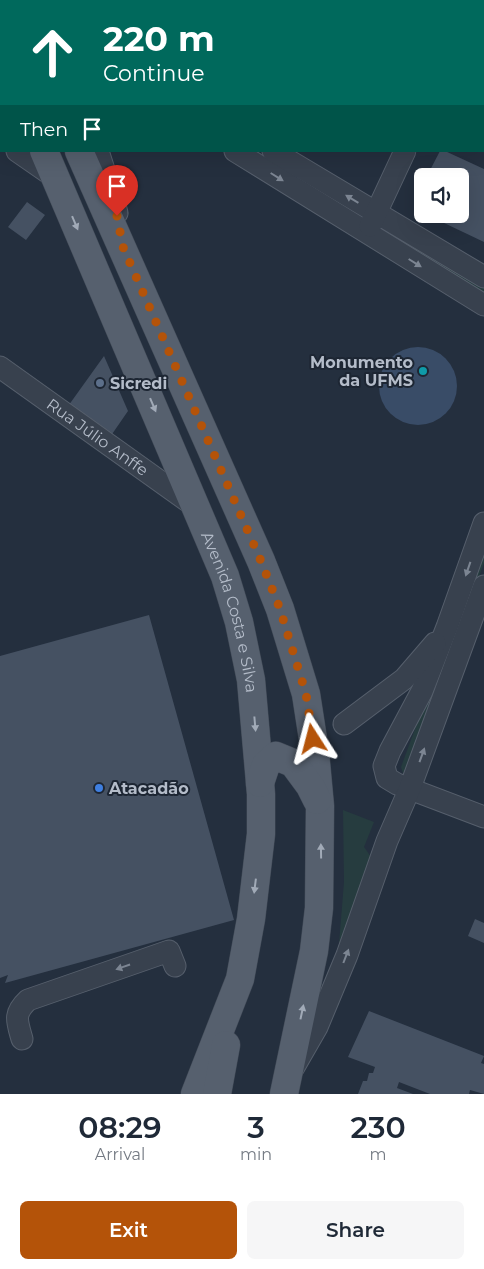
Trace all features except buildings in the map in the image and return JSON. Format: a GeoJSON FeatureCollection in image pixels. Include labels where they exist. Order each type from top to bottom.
{"type":"FeatureCollection","features":[{"type":"Feature","properties":{"kind":"main road","name":"Avenida Costa e Silva"},"geometry":{"type":"LineString","coordinates":[[44,152],[225,576],[239,622],[251,680],[260,783],[261,834],[254,900],[236,992],[194,1094]]}},
{"type":"Feature","properties":{"kind":"main road"},"geometry":{"type":"LineString","coordinates":[[79,152],[261,561],[280,609],[306,694],[315,752],[320,806],[320,881],[314,950],[285,1090]]}},
{"type":"Feature","properties":{"kind":"main road"},"geometry":{"type":"LineString","coordinates":[[260,783],[266,765],[276,756],[293,762],[310,786],[320,806]]}},
{"type":"Feature","properties":{"kind":"main road"},"geometry":{"type":"LineString","coordinates":[[217,1094],[236,992]]}},
{"type":"Feature","properties":{"kind":"street"},"geometry":{"type":"LineString","coordinates":[[18,152],[56,178]]}},
{"type":"Feature","properties":{"kind":"street"},"geometry":{"type":"LineString","coordinates":[[98,152],[114,201],[123,247]]}},
{"type":"Feature","properties":{"kind":"street"},"geometry":{"type":"LineString","coordinates":[[237,152],[484,305]]}},
{"type":"Feature","properties":{"kind":"street"},"geometry":{"type":"LineString","coordinates":[[275,152],[484,277]]}},
{"type":"Feature","properties":{"kind":"street"},"geometry":{"type":"LineString","coordinates":[[366,232],[405,152]]}},
{"type":"Feature","properties":{"kind":"street","name":"Rua Júlio Anffe"},"geometry":{"type":"LineString","coordinates":[[0,367],[196,507]]}},
{"type":"Feature","properties":{"kind":"street"},"geometry":{"type":"LineString","coordinates":[[484,523],[422,691],[390,750],[384,766],[387,778],[484,817]]}},
{"type":"Feature","properties":{"kind":"street"},"geometry":{"type":"LineString","coordinates":[[285,1090],[317,1027],[347,955],[387,841],[410,788],[484,586]]}},
{"type":"Feature","properties":{"kind":"street"},"geometry":{"type":"LineString","coordinates":[[344,724],[404,679],[427,654],[447,627]]}},
{"type":"Feature","properties":{"kind":"street"},"geometry":{"type":"LineString","coordinates":[[22,1038],[17,1019],[19,1008],[28,1000],[172,959]]}},
{"type":"Feature","properties":{"kind":"green space"},"geometry":{"type":"Polygon","coordinates":[[[387,230],[484,286],[484,293],[386,234],[387,230]]]}},
{"type":"Feature","properties":{"kind":"green space"},"geometry":{"type":"Polygon","coordinates":[[[484,542],[484,563],[406,774],[403,773],[401,767],[484,542]]]}},
{"type":"Feature","properties":{"kind":"green space"},"geometry":{"type":"Polygon","coordinates":[[[343,810],[374,822],[364,847],[374,861],[338,956],[344,882],[343,810]]]}},
{"type":"Feature","properties":{"kind":"water"},"geometry":{"type":"Polygon","coordinates":[[[418,347],[433,350],[450,364],[454,371],[457,386],[454,401],[440,418],[433,422],[418,425],[403,422],[386,408],[382,401],[379,386],[382,371],[396,354],[403,350],[418,347]]]}},
{"type":"Feature","properties":{"kind":"place","name":"Monumento da UFMS"},"geometry":{"type":"Point","coordinates":[423,371]}},
{"type":"Feature","properties":{"kind":"place","name":"Sicredi"},"geometry":{"type":"Point","coordinates":[100,383]}},
{"type":"Feature","properties":{"kind":"place","name":"Atacadão"},"geometry":{"type":"Point","coordinates":[99,788]}},
{"type":"Feature","properties":{"kind":"route"},"geometry":{"type":"LineString","coordinates":[[117,216],[123,247],[261,561],[280,609],[306,694],[313,739]]}}]}
